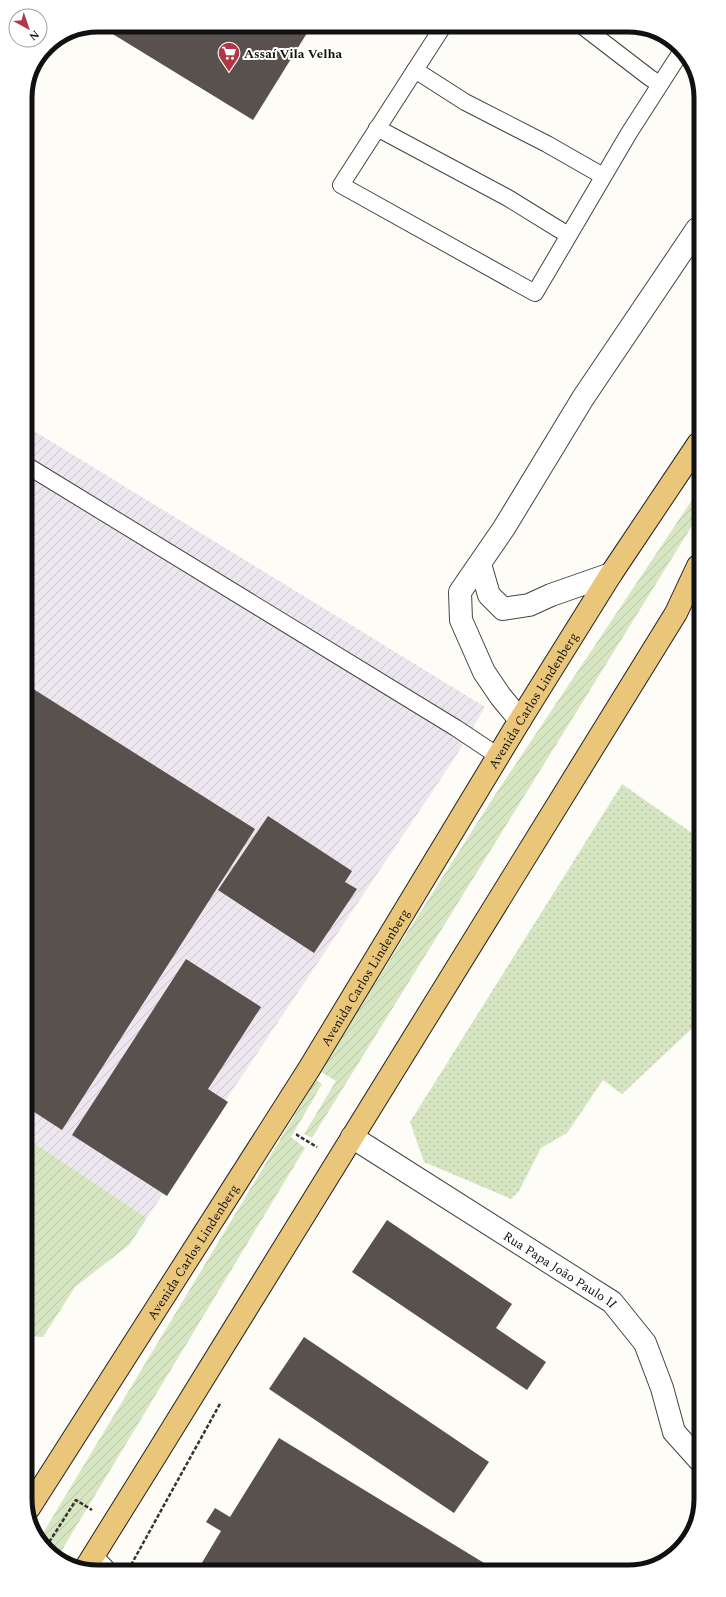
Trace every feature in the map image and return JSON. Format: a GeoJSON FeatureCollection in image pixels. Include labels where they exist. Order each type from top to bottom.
{"type":"FeatureCollection","features":[{"type":"Feature","properties":{"kind":"main road","name":"Avenida Carlos Lindenberg"},"geometry":{"type":"LineString","coordinates":[[32,1503],[309,1069],[498,756],[611,574],[694,450]]}},
{"type":"Feature","properties":{"kind":"main road"},"geometry":{"type":"LineString","coordinates":[[89,1561],[676,613],[694,575]]}},
{"type":"Feature","properties":{"kind":"street"},"geometry":{"type":"LineString","coordinates":[[520,720],[501,697],[484,672],[461,620],[460,592],[504,528],[583,398],[694,235]]}},
{"type":"Feature","properties":{"kind":"street"},"geometry":{"type":"LineString","coordinates":[[480,564],[489,595],[503,609],[529,605],[551,595],[611,574]]}},
{"type":"Feature","properties":{"kind":"street","name":"Rua Papa João Paulo II"},"geometry":{"type":"LineString","coordinates":[[352,1137],[612,1302],[645,1343],[662,1388],[674,1432],[694,1454]]}},
{"type":"Feature","properties":{"kind":"lane"},"geometry":{"type":"LineString","coordinates":[[439,32],[377,128],[347,178],[341,185],[535,293],[603,176],[679,56]]}},
{"type":"Feature","properties":{"kind":"lane"},"geometry":{"type":"LineString","coordinates":[[590,32],[660,84]]}},
{"type":"Feature","properties":{"kind":"lane"},"geometry":{"type":"LineString","coordinates":[[415,70],[465,102],[547,144],[603,176]]}},
{"type":"Feature","properties":{"kind":"lane"},"geometry":{"type":"LineString","coordinates":[[377,128],[508,198],[568,235]]}},
{"type":"Feature","properties":{"kind":"lane"},"geometry":{"type":"LineString","coordinates":[[32,469],[442,720],[498,756]]}},
{"type":"Feature","properties":{"kind":"path"},"geometry":{"type":"LineString","coordinates":[[302,1129],[297,1135],[338,1160]]}},
{"type":"Feature","properties":{"kind":"path"},"geometry":{"type":"LineString","coordinates":[[49,1543],[76,1500],[112,1524]]}},
{"type":"Feature","properties":{"kind":"shaded area"},"geometry":{"type":"Polygon","coordinates":[[[32,430],[485,707],[454,759],[147,1218],[32,1142],[32,430]]]}},
{"type":"Feature","properties":{"kind":"green space"},"geometry":{"type":"Polygon","coordinates":[[[694,497],[694,522],[312,1138],[304,1134],[336,1081],[321,1072],[375,983],[493,798],[694,497]]]}},
{"type":"Feature","properties":{"kind":"green space"},"geometry":{"type":"Polygon","coordinates":[[[622,784],[694,834],[694,1027],[622,1094],[603,1080],[567,1133],[541,1148],[519,1191],[511,1199],[424,1162],[410,1122],[622,784]]]}},
{"type":"Feature","properties":{"kind":"green space"},"geometry":{"type":"Polygon","coordinates":[[[316,1080],[322,1084],[291,1137],[305,1148],[60,1553],[51,1546],[43,1534],[316,1080]]]}},
{"type":"Feature","properties":{"kind":"green space"},"geometry":{"type":"Polygon","coordinates":[[[32,1142],[147,1218],[129,1245],[75,1287],[43,1337],[32,1336],[32,1142]]]}},
{"type":"Feature","properties":{"kind":"building","name":"Assaí Vila Velha"},"geometry":{"type":"Polygon","coordinates":[[[109,32],[308,32],[253,120],[109,32]]]}},
{"type":"Feature","properties":{"kind":"building"},"geometry":{"type":"Polygon","coordinates":[[[32,688],[255,829],[62,1130],[32,1111],[32,688]]]}},
{"type":"Feature","properties":{"kind":"building"},"geometry":{"type":"Polygon","coordinates":[[[268,816],[352,871],[345,882],[357,889],[314,953],[218,890],[268,816]]]}},
{"type":"Feature","properties":{"kind":"building"},"geometry":{"type":"Polygon","coordinates":[[[186,959],[261,1007],[208,1089],[228,1102],[167,1196],[72,1135],[186,959]]]}},
{"type":"Feature","properties":{"kind":"building"},"geometry":{"type":"Polygon","coordinates":[[[387,1220],[512,1304],[496,1328],[546,1362],[527,1390],[352,1272],[387,1220]]]}},
{"type":"Feature","properties":{"kind":"building"},"geometry":{"type":"Polygon","coordinates":[[[304,1337],[489,1462],[454,1513],[269,1389],[304,1337]]]}},
{"type":"Feature","properties":{"kind":"building"},"geometry":{"type":"Polygon","coordinates":[[[279,1438],[487,1565],[201,1565],[221,1531],[206,1522],[215,1508],[230,1517],[279,1438]]]}},
{"type":"Feature","properties":{"kind":"place","name":"Assaí Vila Velha"},"geometry":{"type":"Point","coordinates":[229,72]}}]}
